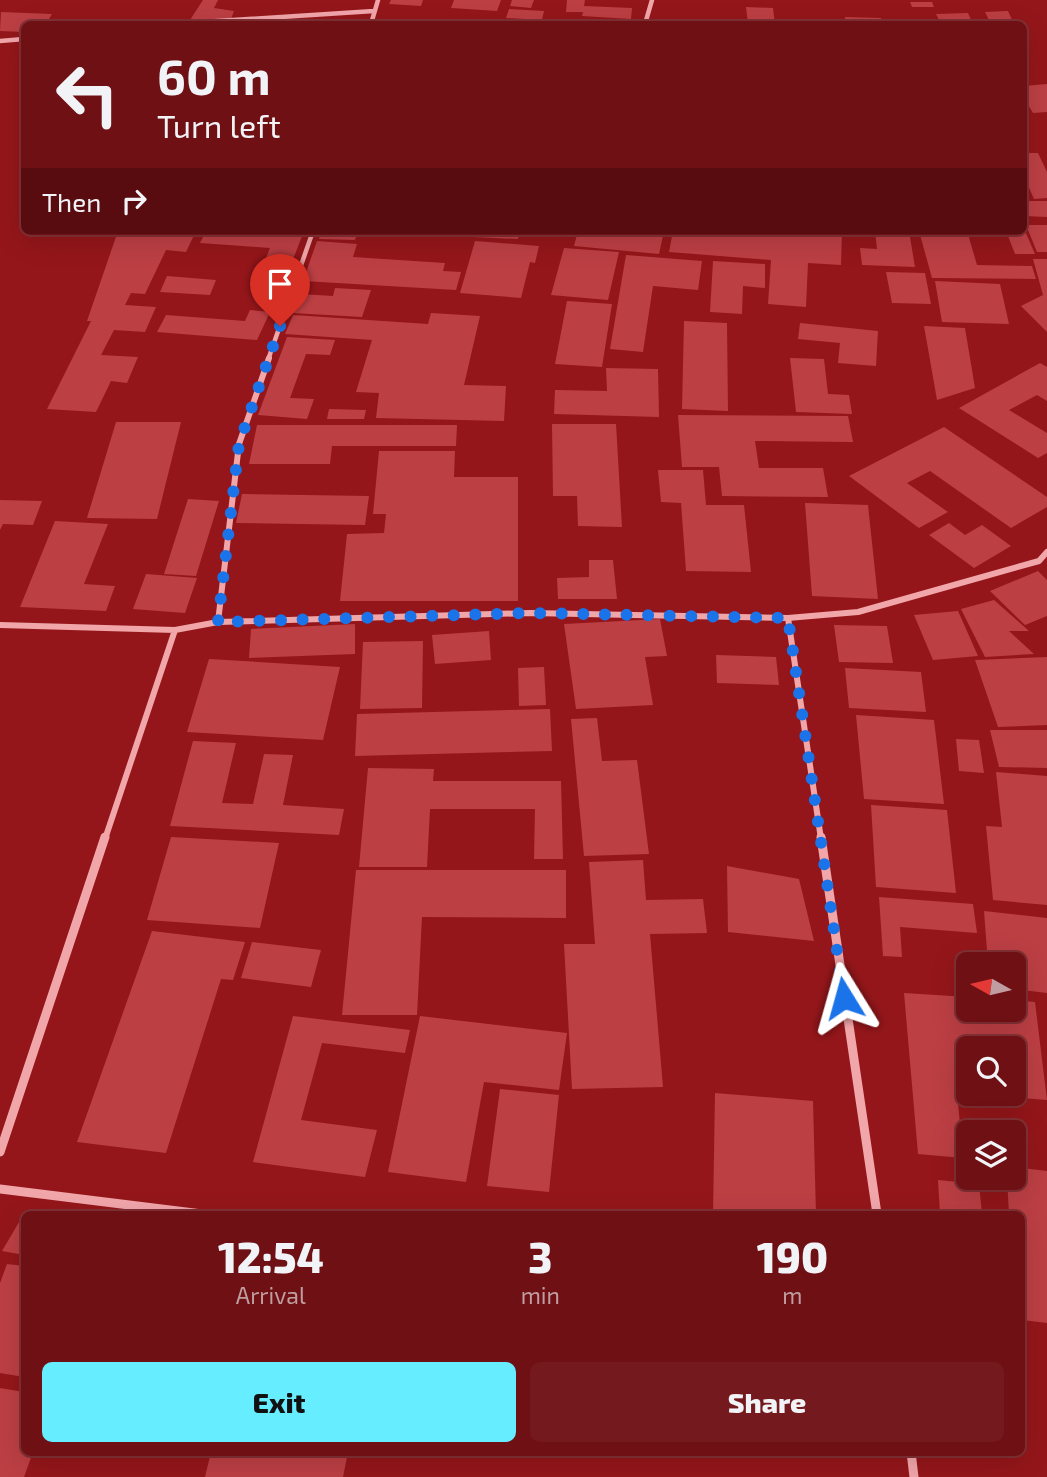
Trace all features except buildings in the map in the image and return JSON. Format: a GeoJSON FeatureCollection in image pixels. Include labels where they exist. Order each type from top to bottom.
{"type":"FeatureCollection","features":[{"type":"Feature","properties":{"kind":"street"},"geometry":{"type":"LineString","coordinates":[[372,21],[378,0]]}},
{"type":"Feature","properties":{"kind":"street"},"geometry":{"type":"LineString","coordinates":[[646,21],[652,0]]}},
{"type":"Feature","properties":{"kind":"street"},"geometry":{"type":"LineString","coordinates":[[222,21],[374,12]]}},
{"type":"Feature","properties":{"kind":"street"},"geometry":{"type":"LineString","coordinates":[[0,41],[21,39]]}},
{"type":"Feature","properties":{"kind":"street"},"geometry":{"type":"LineString","coordinates":[[218,622],[239,444],[312,235]]}},
{"type":"Feature","properties":{"kind":"street"},"geometry":{"type":"LineString","coordinates":[[0,625],[176,630],[218,622],[530,613],[788,618],[858,612],[1038,561],[1047,552]]}},
{"type":"Feature","properties":{"kind":"street"},"geometry":{"type":"LineString","coordinates":[[788,618],[877,1211]]}},
{"type":"Feature","properties":{"kind":"street"},"geometry":{"type":"LineString","coordinates":[[0,1152],[176,630]]}},
{"type":"Feature","properties":{"kind":"street"},"geometry":{"type":"LineString","coordinates":[[0,1189],[178,1211]]}},
{"type":"Feature","properties":{"kind":"street"},"geometry":{"type":"LineString","coordinates":[[911,1456],[914,1477]]}},
{"type":"Feature","properties":{"kind":"route"},"geometry":{"type":"LineString","coordinates":[[280,326],[239,444],[218,622],[530,613],[788,618],[844,998]]}}]}
